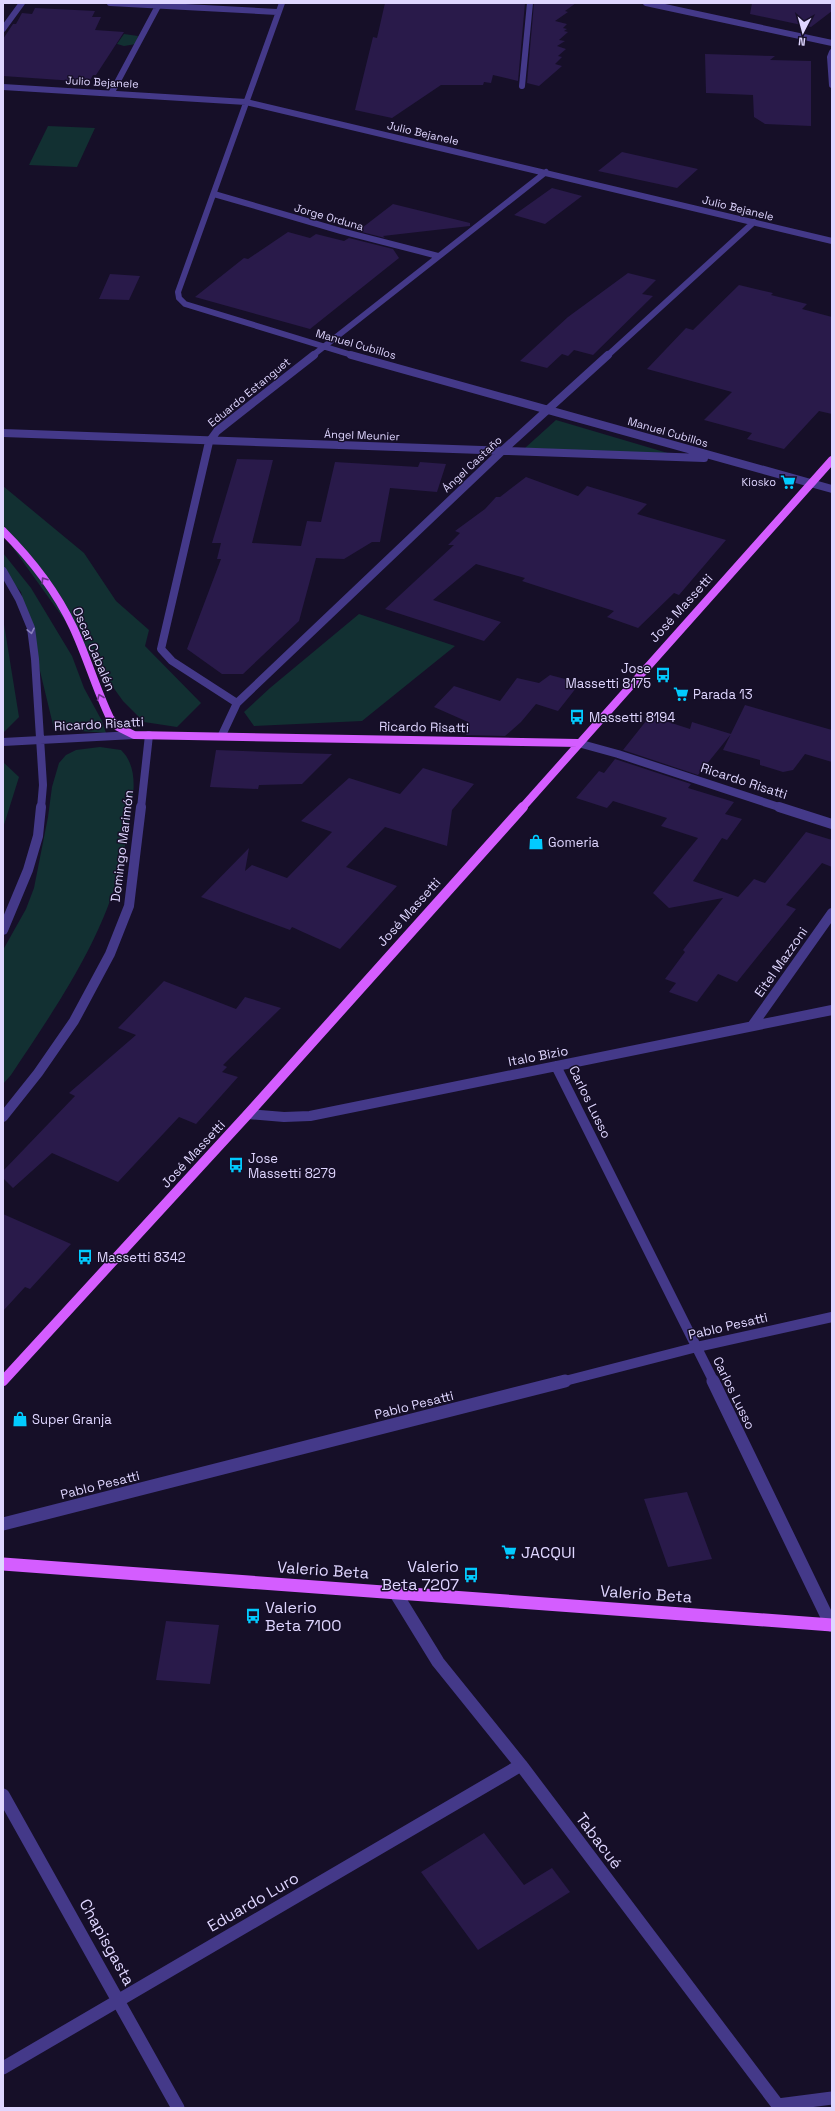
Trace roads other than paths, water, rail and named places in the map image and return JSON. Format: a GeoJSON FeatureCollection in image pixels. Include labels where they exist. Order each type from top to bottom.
{"type":"FeatureCollection","features":[{"type":"Feature","properties":{"kind":"main road","name":"José Massetti"},"geometry":{"type":"LineString","coordinates":[[3,1381],[248,1114],[832,460]]}},
{"type":"Feature","properties":{"kind":"main road","name":"Oscar Cabalén"},"geometry":{"type":"LineString","coordinates":[[3,532],[38,571],[61,605],[72,627],[110,718],[118,727],[134,735]]}},
{"type":"Feature","properties":{"kind":"main road","name":"Ricardo Risatti"},"geometry":{"type":"LineString","coordinates":[[134,735],[222,735],[578,744]]}},
{"type":"Feature","properties":{"kind":"main road","name":"Valerio Beta"},"geometry":{"type":"LineString","coordinates":[[3,1564],[832,1625]]}},
{"type":"Feature","properties":{"kind":"street"},"geometry":{"type":"LineString","coordinates":[[3,29],[22,3]]}},
{"type":"Feature","properties":{"kind":"street"},"geometry":{"type":"LineString","coordinates":[[110,3],[277,12]]}},
{"type":"Feature","properties":{"kind":"street","name":"Manuel Cubillos"},"geometry":{"type":"LineString","coordinates":[[282,3],[277,12],[214,194],[178,292],[179,298],[185,304],[323,347],[832,489]]}},
{"type":"Feature","properties":{"kind":"street"},"geometry":{"type":"LineString","coordinates":[[522,86],[530,3]]}},
{"type":"Feature","properties":{"kind":"street"},"geometry":{"type":"LineString","coordinates":[[646,3],[832,43]]}},
{"type":"Feature","properties":{"kind":"street"},"geometry":{"type":"LineString","coordinates":[[112,92],[158,6]]}},
{"type":"Feature","properties":{"kind":"street"},"geometry":{"type":"LineString","coordinates":[[832,52],[830,57],[832,85]]}},
{"type":"Feature","properties":{"kind":"street","name":"Julio Bejanele"},"geometry":{"type":"LineString","coordinates":[[3,87],[112,92],[246,102],[832,241]]}},
{"type":"Feature","properties":{"kind":"street","name":"Eduardo Estanguet"},"geometry":{"type":"LineString","coordinates":[[237,703],[219,694],[196,674],[166,656],[161,649],[208,442],[217,430],[546,172]]}},
{"type":"Feature","properties":{"kind":"street","name":"Jorge Orduna"},"geometry":{"type":"LineString","coordinates":[[214,194],[341,231],[438,256]]}},
{"type":"Feature","properties":{"kind":"street","name":"Ángel Castaño"},"geometry":{"type":"LineString","coordinates":[[222,735],[237,703],[502,451],[754,222]]}},
{"type":"Feature","properties":{"kind":"street","name":"Ángel Meunier"},"geometry":{"type":"LineString","coordinates":[[3,433],[208,442],[720,458]]}},
{"type":"Feature","properties":{"kind":"street"},"geometry":{"type":"LineString","coordinates":[[3,571],[19,598],[31,628],[35,659],[43,785],[38,836],[28,870],[3,930]]}},
{"type":"Feature","properties":{"kind":"street","name":"Ricardo Risatti"},"geometry":{"type":"LineString","coordinates":[[3,742],[134,735]]}},
{"type":"Feature","properties":{"kind":"street","name":"Domingo Marimón"},"geometry":{"type":"LineString","coordinates":[[3,1117],[38,1073],[74,1021],[110,954],[129,906],[149,735]]}},
{"type":"Feature","properties":{"kind":"street","name":"Ricardo Risatti"},"geometry":{"type":"LineString","coordinates":[[578,744],[618,754],[832,824]]}},
{"type":"Feature","properties":{"kind":"street","name":"Eitel Mazzoni"},"geometry":{"type":"LineString","coordinates":[[752,1026],[832,913]]}},
{"type":"Feature","properties":{"kind":"street","name":"Italo Bizio"},"geometry":{"type":"LineString","coordinates":[[248,1114],[284,1117],[310,1116],[832,1010]]}},
{"type":"Feature","properties":{"kind":"street","name":"Carlos Lusso"},"geometry":{"type":"LineString","coordinates":[[556,1066],[697,1347],[832,1625]]}},
{"type":"Feature","properties":{"kind":"street","name":"Pablo Pesatti"},"geometry":{"type":"LineString","coordinates":[[3,1524],[697,1347],[832,1317]]}},
{"type":"Feature","properties":{"kind":"street","name":"Tabacué"},"geometry":{"type":"LineString","coordinates":[[394,1592],[438,1662],[521,1765],[779,2107]]}},
{"type":"Feature","properties":{"kind":"street","name":"Eduardo Luro"},"geometry":{"type":"LineString","coordinates":[[3,2068],[521,1765]]}},
{"type":"Feature","properties":{"kind":"street","name":"Chapisgasta"},"geometry":{"type":"LineString","coordinates":[[3,1795],[119,2000],[178,2108]]}},
{"type":"Feature","properties":{"kind":"street"},"geometry":{"type":"LineString","coordinates":[[779,2107],[832,2098]]}},
{"type":"Feature","properties":{"kind":"place","name":"Kiosko"},"geometry":{"type":"Point","coordinates":[788,482]}},
{"type":"Feature","properties":{"kind":"place","name":"Jose Massetti 8175"},"geometry":{"type":"Point","coordinates":[663,675]}},
{"type":"Feature","properties":{"kind":"place","name":"Parada 13"},"geometry":{"type":"Point","coordinates":[681,694]}},
{"type":"Feature","properties":{"kind":"place","name":"Massetti 8194"},"geometry":{"type":"Point","coordinates":[577,717]}},
{"type":"Feature","properties":{"kind":"place","name":"Gomeria"},"geometry":{"type":"Point","coordinates":[536,842]}},
{"type":"Feature","properties":{"kind":"place","name":"Jose Massetti 8279"},"geometry":{"type":"Point","coordinates":[236,1165]}},
{"type":"Feature","properties":{"kind":"place","name":"Massetti 8342"},"geometry":{"type":"Point","coordinates":[85,1257]}},
{"type":"Feature","properties":{"kind":"place","name":"Super Granja"},"geometry":{"type":"Point","coordinates":[20,1419]}},
{"type":"Feature","properties":{"kind":"place","name":"JACQUI"},"geometry":{"type":"Point","coordinates":[509,1552]}},
{"type":"Feature","properties":{"kind":"place","name":"Valerio Beta 7207"},"geometry":{"type":"Point","coordinates":[471,1575]}},
{"type":"Feature","properties":{"kind":"place","name":"Valerio Beta 7100"},"geometry":{"type":"Point","coordinates":[253,1616]}}]}
